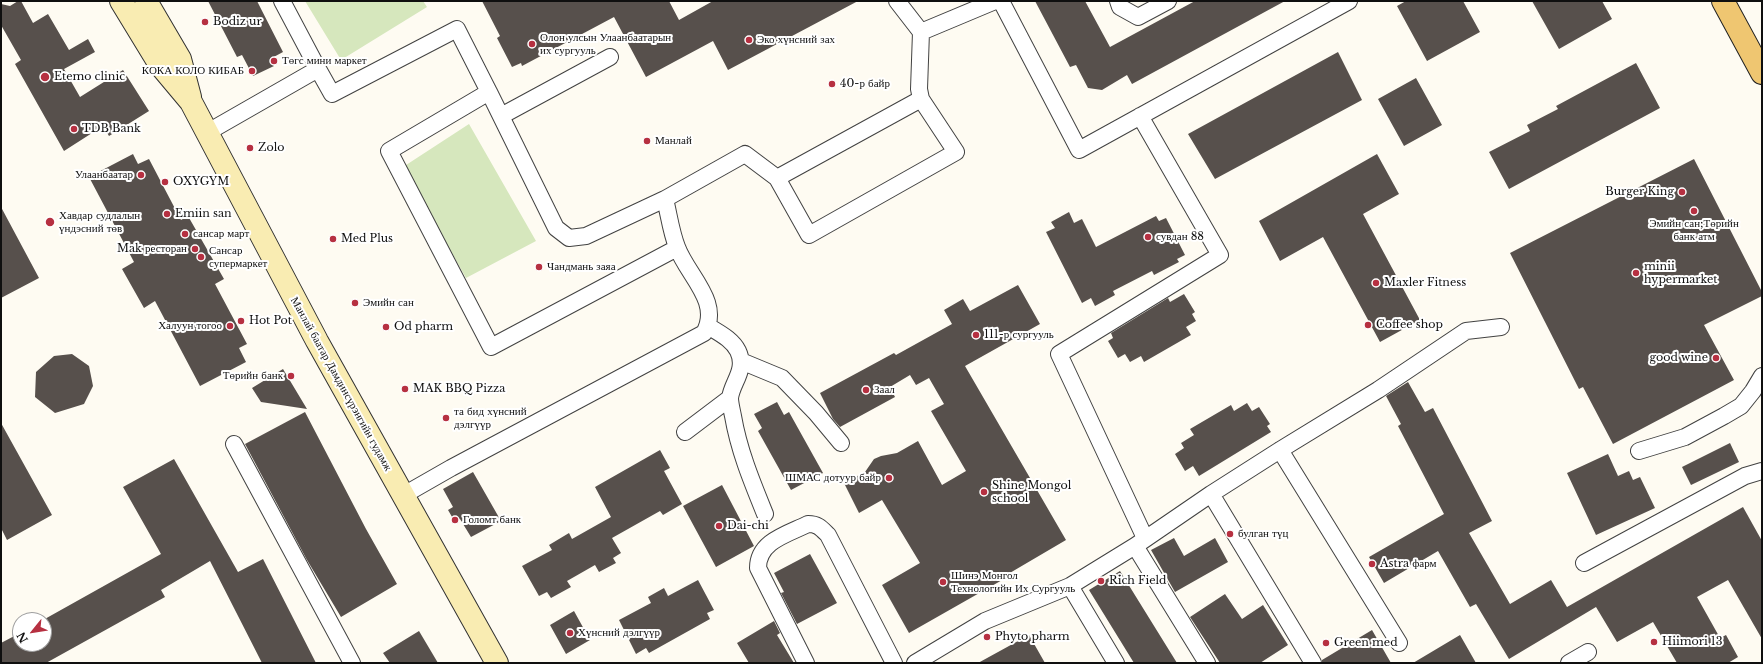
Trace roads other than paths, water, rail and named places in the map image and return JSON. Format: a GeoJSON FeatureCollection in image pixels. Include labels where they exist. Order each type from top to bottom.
{"type":"FeatureCollection","features":[{"type":"Feature","properties":{"kind":"main road","name":"Манлай баатар Дамдинсүрэнгийн гудамж"},"geometry":{"type":"LineString","coordinates":[[121,1],[160,65],[191,102],[208,132],[317,341],[490,661]]}},
{"type":"Feature","properties":{"kind":"main road","name":"Манлай баатар Дамдинсүрэнгийн гудамж"},"geometry":{"type":"LineString","coordinates":[[146,1],[180,59],[191,102]]}},
{"type":"Feature","properties":{"kind":"main road"},"geometry":{"type":"LineString","coordinates":[[1723,1],[1762,72]]}},
{"type":"Feature","properties":{"kind":"street"},"geometry":{"type":"LineString","coordinates":[[282,1],[332,94],[457,28],[556,228],[569,238],[586,236],[665,199],[744,154],[777,178],[809,235],[956,152],[921,99],[919,89],[921,32],[905,4]]}},
{"type":"Feature","properties":{"kind":"street"},"geometry":{"type":"LineString","coordinates":[[921,32],[995,1]]}},
{"type":"Feature","properties":{"kind":"street"},"geometry":{"type":"LineString","coordinates":[[1001,1],[1079,150],[1349,1]]}},
{"type":"Feature","properties":{"kind":"street"},"geometry":{"type":"LineString","coordinates":[[1118,1],[1120,7],[1138,17],[1168,1]]}},
{"type":"Feature","properties":{"kind":"street"},"geometry":{"type":"LineString","coordinates":[[501,116],[610,57]]}},
{"type":"Feature","properties":{"kind":"street"},"geometry":{"type":"LineString","coordinates":[[208,132],[318,69]]}},
{"type":"Feature","properties":{"kind":"street"},"geometry":{"type":"LineString","coordinates":[[489,92],[389,151],[491,347],[677,248]]}},
{"type":"Feature","properties":{"kind":"street"},"geometry":{"type":"LineString","coordinates":[[777,178],[921,99]]}},
{"type":"Feature","properties":{"kind":"street"},"geometry":{"type":"LineString","coordinates":[[1140,116],[1220,255],[1059,354],[1140,542],[1207,663]]}},
{"type":"Feature","properties":{"kind":"street"},"geometry":{"type":"LineString","coordinates":[[402,496],[458,464],[704,333],[708,326],[710,316],[708,303],[677,248],[665,199]]}},
{"type":"Feature","properties":{"kind":"street"},"geometry":{"type":"LineString","coordinates":[[685,432],[730,398],[738,379],[741,360],[738,351],[731,341],[708,326]]}},
{"type":"Feature","properties":{"kind":"street"},"geometry":{"type":"LineString","coordinates":[[915,663],[985,621],[1070,586],[1280,450],[1378,390],[1466,331],[1501,327]]}},
{"type":"Feature","properties":{"kind":"street"},"geometry":{"type":"LineString","coordinates":[[741,360],[782,378],[816,413],[841,444]]}},
{"type":"Feature","properties":{"kind":"street"},"geometry":{"type":"LineString","coordinates":[[1639,452],[1685,437],[1724,416],[1740,406],[1753,391],[1762,376]]}},
{"type":"Feature","properties":{"kind":"street"},"geometry":{"type":"LineString","coordinates":[[730,398],[736,432],[745,465],[765,514]]}},
{"type":"Feature","properties":{"kind":"street"},"geometry":{"type":"LineString","coordinates":[[234,444],[352,663]]}},
{"type":"Feature","properties":{"kind":"street"},"geometry":{"type":"LineString","coordinates":[[1280,450],[1399,643]]}},
{"type":"Feature","properties":{"kind":"street"},"geometry":{"type":"LineString","coordinates":[[1584,563],[1745,476],[1762,471]]}},
{"type":"Feature","properties":{"kind":"street"},"geometry":{"type":"LineString","coordinates":[[1211,494],[1313,663]]}},
{"type":"Feature","properties":{"kind":"street"},"geometry":{"type":"LineString","coordinates":[[806,663],[758,568],[758,561],[761,551],[767,545],[808,524],[815,524],[828,535],[894,663]]}},
{"type":"Feature","properties":{"kind":"street"},"geometry":{"type":"LineString","coordinates":[[1070,586],[1116,663]]}},
{"type":"Feature","properties":{"kind":"street"},"geometry":{"type":"LineString","coordinates":[[1569,663],[1588,652]]}},
{"type":"Feature","properties":{"kind":"place","name":"Bodiz ur"},"geometry":{"type":"Point","coordinates":[205,22]}},
{"type":"Feature","properties":{"kind":"place","name":"Эко хүнсний зах"},"geometry":{"type":"Point","coordinates":[749,40]}},
{"type":"Feature","properties":{"kind":"place","name":"Олон улсын Улаанбаатарын их сургууль"},"geometry":{"type":"Point","coordinates":[532,44]}},
{"type":"Feature","properties":{"kind":"place","name":"Төгс мини маркет"},"geometry":{"type":"Point","coordinates":[274,61]}},
{"type":"Feature","properties":{"kind":"place","name":"КОКА КОЛО КИБАБ"},"geometry":{"type":"Point","coordinates":[252,71]}},
{"type":"Feature","properties":{"kind":"place","name":"Etemo clinic"},"geometry":{"type":"Point","coordinates":[45,77]}},
{"type":"Feature","properties":{"kind":"place","name":"40-р байр"},"geometry":{"type":"Point","coordinates":[832,84]}},
{"type":"Feature","properties":{"kind":"place","name":"TDB Bank"},"geometry":{"type":"Point","coordinates":[74,129]}},
{"type":"Feature","properties":{"kind":"place","name":"Манлай"},"geometry":{"type":"Point","coordinates":[647,141]}},
{"type":"Feature","properties":{"kind":"place","name":"Zolo"},"geometry":{"type":"Point","coordinates":[250,148]}},
{"type":"Feature","properties":{"kind":"place","name":"Улаанбаатар"},"geometry":{"type":"Point","coordinates":[141,175]}},
{"type":"Feature","properties":{"kind":"place","name":"OXYGYM"},"geometry":{"type":"Point","coordinates":[165,182]}},
{"type":"Feature","properties":{"kind":"place","name":"Burger King"},"geometry":{"type":"Point","coordinates":[1682,192]}},
{"type":"Feature","properties":{"kind":"place","name":"Эмийн сан;Төрийн банк атм"},"geometry":{"type":"Point","coordinates":[1694,211]}},
{"type":"Feature","properties":{"kind":"place","name":"Emiin san"},"geometry":{"type":"Point","coordinates":[167,214]}},
{"type":"Feature","properties":{"kind":"place","name":"Хавдар судлалын үндэсний төв"},"geometry":{"type":"Point","coordinates":[50,222]}},
{"type":"Feature","properties":{"kind":"place","name":"сансар март"},"geometry":{"type":"Point","coordinates":[185,234]}},
{"type":"Feature","properties":{"kind":"place","name":"сувдан 88"},"geometry":{"type":"Point","coordinates":[1148,237]}},
{"type":"Feature","properties":{"kind":"place","name":"Med Plus"},"geometry":{"type":"Point","coordinates":[333,239]}},
{"type":"Feature","properties":{"kind":"place","name":"Mak ресторан"},"geometry":{"type":"Point","coordinates":[195,249]}},
{"type":"Feature","properties":{"kind":"place","name":"Сансар супермаркет"},"geometry":{"type":"Point","coordinates":[201,257]}},
{"type":"Feature","properties":{"kind":"place","name":"Чандмань заяа"},"geometry":{"type":"Point","coordinates":[539,267]}},
{"type":"Feature","properties":{"kind":"place","name":"minii hypermarket"},"geometry":{"type":"Point","coordinates":[1636,273]}},
{"type":"Feature","properties":{"kind":"place","name":"Maxler Fitness"},"geometry":{"type":"Point","coordinates":[1376,283]}},
{"type":"Feature","properties":{"kind":"place","name":"Эмийн сан"},"geometry":{"type":"Point","coordinates":[355,303]}},
{"type":"Feature","properties":{"kind":"place","name":"Hot Pot"},"geometry":{"type":"Point","coordinates":[241,321]}},
{"type":"Feature","properties":{"kind":"place","name":"Coffee shop"},"geometry":{"type":"Point","coordinates":[1368,325]}},
{"type":"Feature","properties":{"kind":"place","name":"Халуун тогоо"},"geometry":{"type":"Point","coordinates":[230,326]}},
{"type":"Feature","properties":{"kind":"place","name":"Od pharm"},"geometry":{"type":"Point","coordinates":[386,327]}},
{"type":"Feature","properties":{"kind":"place","name":"111-р сургууль"},"geometry":{"type":"Point","coordinates":[976,335]}},
{"type":"Feature","properties":{"kind":"place","name":"good wine"},"geometry":{"type":"Point","coordinates":[1716,358]}},
{"type":"Feature","properties":{"kind":"place","name":"Төрийн банк"},"geometry":{"type":"Point","coordinates":[291,376]}},
{"type":"Feature","properties":{"kind":"place","name":"MAK BBQ Pizza"},"geometry":{"type":"Point","coordinates":[405,389]}},
{"type":"Feature","properties":{"kind":"place","name":"Заал"},"geometry":{"type":"Point","coordinates":[866,390]}},
{"type":"Feature","properties":{"kind":"place","name":"та бид хүнсний дэлгүүр"},"geometry":{"type":"Point","coordinates":[446,418]}},
{"type":"Feature","properties":{"kind":"place","name":"ШМАС дотуур байр"},"geometry":{"type":"Point","coordinates":[889,478]}},
{"type":"Feature","properties":{"kind":"place","name":"Shine Mongol school"},"geometry":{"type":"Point","coordinates":[984,492]}},
{"type":"Feature","properties":{"kind":"place","name":"Голомт банк"},"geometry":{"type":"Point","coordinates":[455,520]}},
{"type":"Feature","properties":{"kind":"place","name":"Dai-chi"},"geometry":{"type":"Point","coordinates":[719,526]}},
{"type":"Feature","properties":{"kind":"place","name":"булган түц"},"geometry":{"type":"Point","coordinates":[1230,534]}},
{"type":"Feature","properties":{"kind":"place","name":"Astra фарм"},"geometry":{"type":"Point","coordinates":[1372,564]}},
{"type":"Feature","properties":{"kind":"place","name":"Rich Field"},"geometry":{"type":"Point","coordinates":[1101,581]}},
{"type":"Feature","properties":{"kind":"place","name":"Шинэ Монгол Технологийн Их Сургууль"},"geometry":{"type":"Point","coordinates":[943,582]}},
{"type":"Feature","properties":{"kind":"place","name":"Хүнсний дэлгүүр"},"geometry":{"type":"Point","coordinates":[570,633]}},
{"type":"Feature","properties":{"kind":"place","name":"Phyto pharm"},"geometry":{"type":"Point","coordinates":[987,637]}},
{"type":"Feature","properties":{"kind":"place","name":"Hiimori 13"},"geometry":{"type":"Point","coordinates":[1654,642]}},
{"type":"Feature","properties":{"kind":"place","name":"Green med"},"geometry":{"type":"Point","coordinates":[1326,643]}}]}
